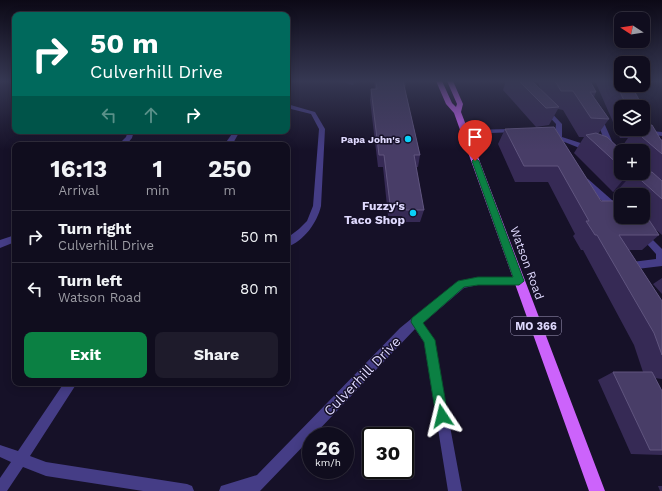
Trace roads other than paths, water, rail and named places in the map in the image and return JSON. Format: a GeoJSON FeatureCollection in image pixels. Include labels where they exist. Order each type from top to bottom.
{"type":"FeatureCollection","features":[{"type":"Feature","properties":{"kind":"main road","name":"Watson Road"},"geometry":{"type":"LineString","coordinates":[[449,104],[457,112],[466,134],[597,491]]}},
{"type":"Feature","properties":{"kind":"main road","name":"Watson Road"},"geometry":{"type":"LineString","coordinates":[[457,112],[460,104]]}},
{"type":"Feature","properties":{"kind":"street"},"geometry":{"type":"LineString","coordinates":[[542,105],[559,124],[560,129],[557,138],[558,148],[562,153]]}},
{"type":"Feature","properties":{"kind":"street"},"geometry":{"type":"LineString","coordinates":[[290,107],[313,112],[322,129],[317,206],[314,218],[302,232],[290,241]]}},
{"type":"Feature","properties":{"kind":"street"},"geometry":{"type":"LineString","coordinates":[[595,109],[612,150],[612,155]]}},
{"type":"Feature","properties":{"kind":"street"},"geometry":{"type":"LineString","coordinates":[[466,134],[524,130]]}},
{"type":"Feature","properties":{"kind":"street"},"geometry":{"type":"LineString","coordinates":[[662,134],[651,133],[662,158]]}},
{"type":"Feature","properties":{"kind":"street"},"geometry":{"type":"LineString","coordinates":[[466,134],[518,138]]}},
{"type":"Feature","properties":{"kind":"street"},"geometry":{"type":"LineString","coordinates":[[544,135],[594,151]]}},
{"type":"Feature","properties":{"kind":"street"},"geometry":{"type":"LineString","coordinates":[[579,175],[614,206]]}},
{"type":"Feature","properties":{"kind":"street"},"geometry":{"type":"LineString","coordinates":[[636,277],[632,267],[659,263],[662,257],[638,229]]}},
{"type":"Feature","properties":{"kind":"street"},"geometry":{"type":"LineString","coordinates":[[0,244],[12,239]]}},
{"type":"Feature","properties":{"kind":"street","name":"Culverhill Drive"},"geometry":{"type":"LineString","coordinates":[[251,491],[398,338],[461,284],[478,281],[519,281]]}},
{"type":"Feature","properties":{"kind":"street"},"geometry":{"type":"LineString","coordinates":[[416,322],[429,340],[455,491]]}},
{"type":"Feature","properties":{"kind":"street"},"geometry":{"type":"LineString","coordinates":[[0,490],[69,386]]}},
{"type":"Feature","properties":{"kind":"street"},"geometry":{"type":"LineString","coordinates":[[0,451],[46,469],[169,490],[187,491]]}},
{"type":"Feature","properties":{"kind":"street","name":"Culverhill Drive"},"geometry":{"type":"LineString","coordinates":[[226,491],[260,481]]}},
{"type":"Feature","properties":{"kind":"place","name":"Papa John's"},"geometry":{"type":"Point","coordinates":[408,139]}},
{"type":"Feature","properties":{"kind":"place","name":"Fuzzy's Taco Shop"},"geometry":{"type":"Point","coordinates":[413,213]}}]}
